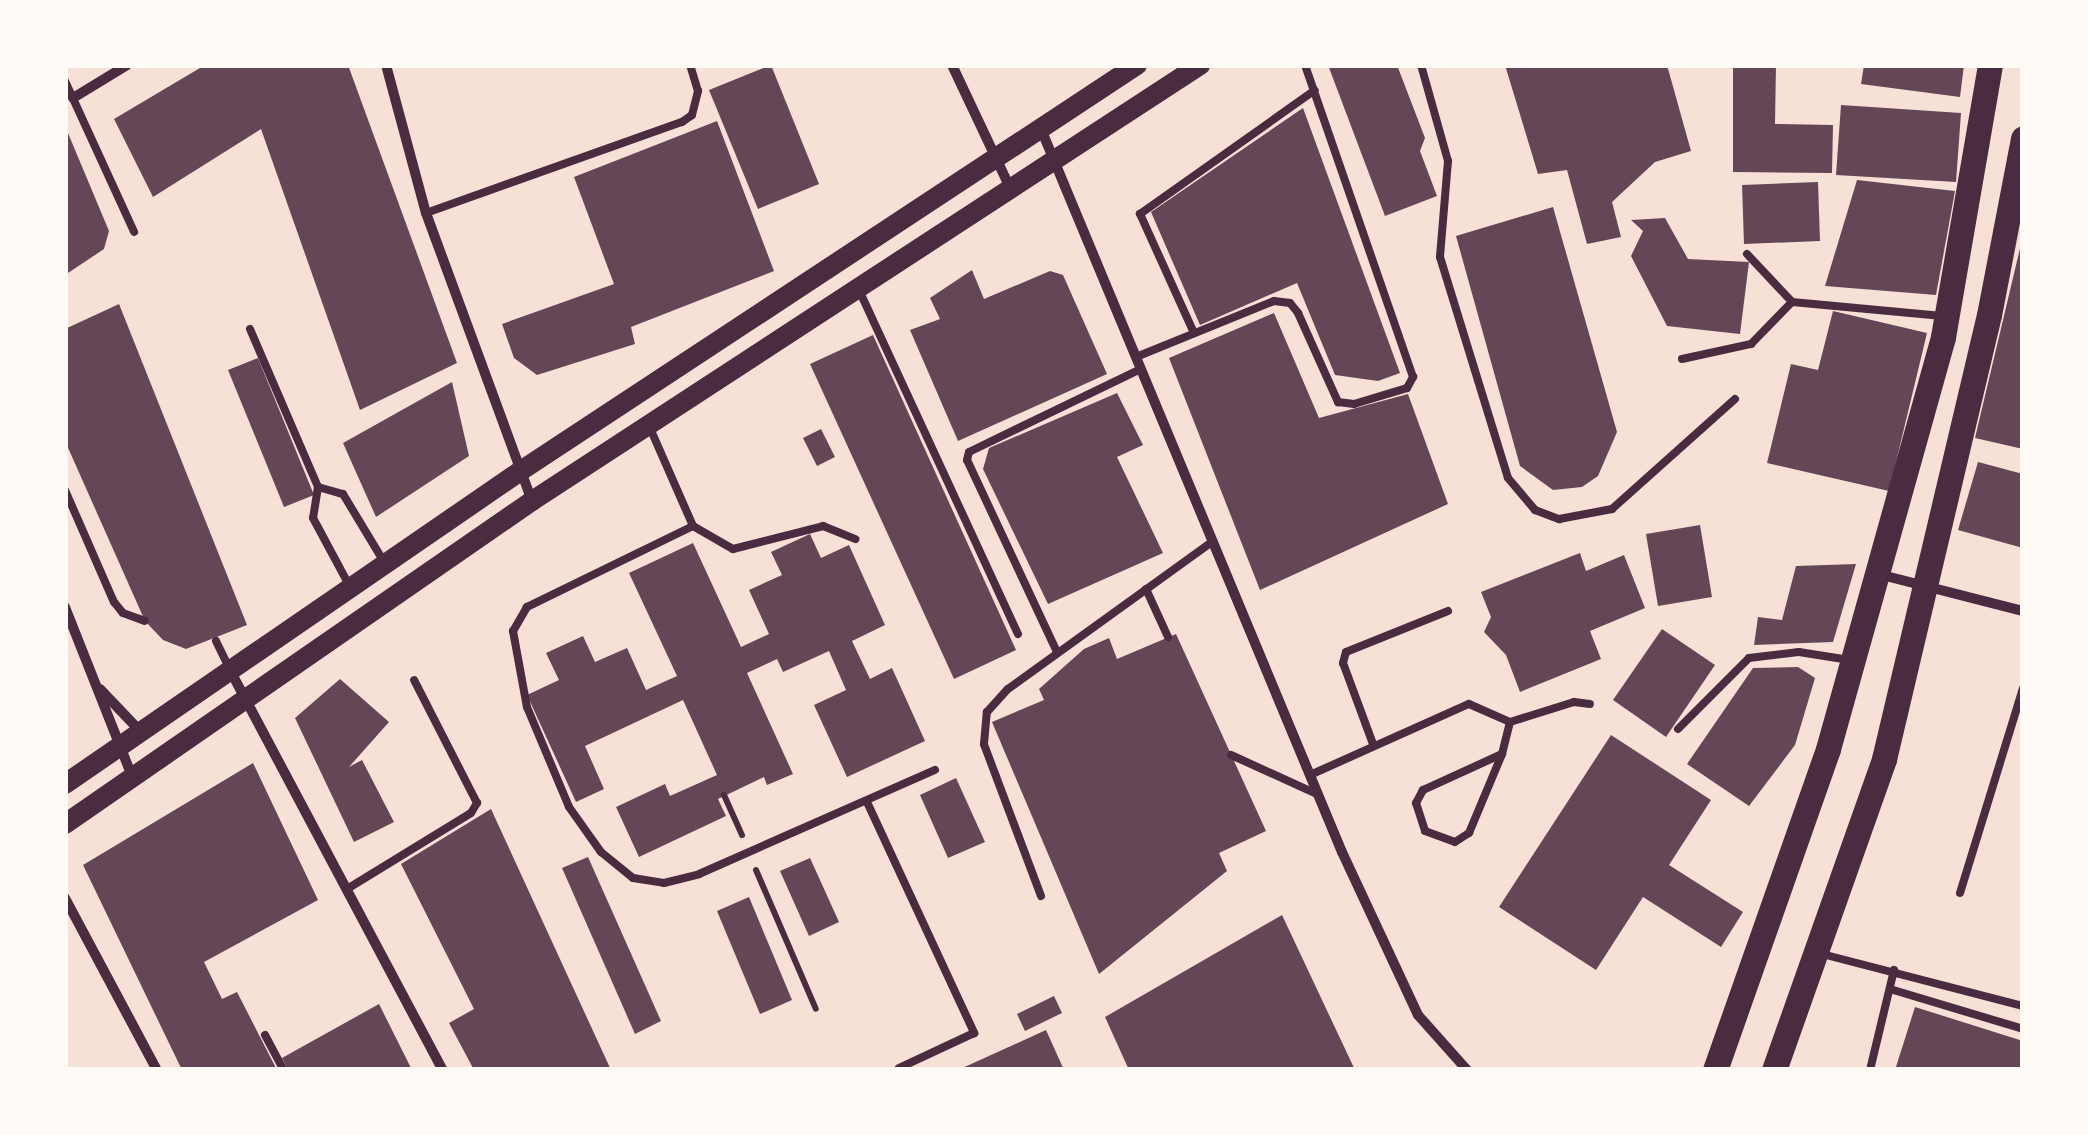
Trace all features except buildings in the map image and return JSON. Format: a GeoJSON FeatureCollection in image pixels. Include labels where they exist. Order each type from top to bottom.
{"type":"FeatureCollection","features":[{"type":"Feature","properties":{"kind":"main road"},"geometry":{"type":"LineString","coordinates":[[65,784],[520,472],[1137,65]]}},
{"type":"Feature","properties":{"kind":"main road"},"geometry":{"type":"LineString","coordinates":[[65,824],[532,501],[1200,65]]}},
{"type":"Feature","properties":{"kind":"main road"},"geometry":{"type":"LineString","coordinates":[[1715,1070],[1854,660],[1878,574],[1947,317],[1990,65]]}},
{"type":"Feature","properties":{"kind":"main road"},"geometry":{"type":"LineString","coordinates":[[1774,1070],[1884,759],[1928,586],[2023,138]]}},
{"type":"Feature","properties":{"kind":"street"},"geometry":{"type":"LineString","coordinates":[[73,98],[127,65]]}},
{"type":"Feature","properties":{"kind":"street"},"geometry":{"type":"LineString","coordinates":[[386,65],[426,212],[532,501]]}},
{"type":"Feature","properties":{"kind":"street"},"geometry":{"type":"LineString","coordinates":[[952,65],[1011,190]]}},
{"type":"Feature","properties":{"kind":"street"},"geometry":{"type":"LineString","coordinates":[[1041,129],[1317,794],[1418,1015],[1467,1070]]}},
{"type":"Feature","properties":{"kind":"street"},"geometry":{"type":"LineString","coordinates":[[1878,574],[2023,611]]}},
{"type":"Feature","properties":{"kind":"street"},"geometry":{"type":"LineString","coordinates":[[65,608],[132,776]]}},
{"type":"Feature","properties":{"kind":"street"},"geometry":{"type":"LineString","coordinates":[[231,672],[444,1070]]}},
{"type":"Feature","properties":{"kind":"street"},"geometry":{"type":"LineString","coordinates":[[96,685],[142,732]]}},
{"type":"Feature","properties":{"kind":"street"},"geometry":{"type":"LineString","coordinates":[[65,898],[157,1070]]}},
{"type":"Feature","properties":{"kind":"lane"},"geometry":{"type":"LineString","coordinates":[[426,212],[682,122],[692,116],[698,91],[690,65]]}},
{"type":"Feature","properties":{"kind":"lane"},"geometry":{"type":"LineString","coordinates":[[1057,652],[967,460],[969,452],[1194,333],[1274,301],[1290,302],[1338,402],[1354,404],[1407,388],[1413,377],[1305,65]]}},
{"type":"Feature","properties":{"kind":"lane"},"geometry":{"type":"LineString","coordinates":[[1420,65],[1448,161],[1440,257],[1508,478],[1535,510],[1559,519],[1612,508],[1734,399]]}},
{"type":"Feature","properties":{"kind":"lane"},"geometry":{"type":"LineString","coordinates":[[65,81],[134,232]]}},
{"type":"Feature","properties":{"kind":"lane"},"geometry":{"type":"LineString","coordinates":[[1194,333],[1140,214],[1315,90]]}},
{"type":"Feature","properties":{"kind":"lane"},"geometry":{"type":"LineString","coordinates":[[1747,254],[1792,302],[1947,317]]}},
{"type":"Feature","properties":{"kind":"lane"},"geometry":{"type":"LineString","coordinates":[[857,286],[1018,634]]}},
{"type":"Feature","properties":{"kind":"lane"},"geometry":{"type":"LineString","coordinates":[[1682,359],[1751,344],[1792,302]]}},
{"type":"Feature","properties":{"kind":"lane"},"geometry":{"type":"LineString","coordinates":[[250,329],[318,487],[312,518],[350,590]]}},
{"type":"Feature","properties":{"kind":"lane"},"geometry":{"type":"LineString","coordinates":[[648,424],[693,526],[733,550],[823,526],[856,539]]}},
{"type":"Feature","properties":{"kind":"lane"},"geometry":{"type":"LineString","coordinates":[[318,487],[343,494],[386,565]]}},
{"type":"Feature","properties":{"kind":"lane"},"geometry":{"type":"LineString","coordinates":[[65,490],[114,602],[123,613],[145,621]]}},
{"type":"Feature","properties":{"kind":"lane"},"geometry":{"type":"LineString","coordinates":[[693,526],[526,608],[513,631],[517,670],[570,807],[602,852],[633,878],[664,883],[749,853],[935,770]]}},
{"type":"Feature","properties":{"kind":"lane"},"geometry":{"type":"LineString","coordinates":[[1041,896],[983,728],[997,698],[1213,541]]}},
{"type":"Feature","properties":{"kind":"lane"},"geometry":{"type":"LineString","coordinates":[[1146,588],[1168,637]]}},
{"type":"Feature","properties":{"kind":"lane"},"geometry":{"type":"LineString","coordinates":[[1373,744],[1343,663],[1346,652],[1448,611]]}},
{"type":"Feature","properties":{"kind":"lane"},"geometry":{"type":"LineString","coordinates":[[216,641],[231,672]]}},
{"type":"Feature","properties":{"kind":"lane"},"geometry":{"type":"LineString","coordinates":[[1678,729],[1748,658],[1799,652],[1854,660]]}},
{"type":"Feature","properties":{"kind":"lane"},"geometry":{"type":"LineString","coordinates":[[347,888],[471,813],[477,803],[414,680]]}},
{"type":"Feature","properties":{"kind":"lane"},"geometry":{"type":"LineString","coordinates":[[1960,894],[2023,688]]}},
{"type":"Feature","properties":{"kind":"lane"},"geometry":{"type":"LineString","coordinates":[[1310,775],[1468,704],[1510,722],[1574,702],[1590,704]]}},
{"type":"Feature","properties":{"kind":"lane"},"geometry":{"type":"LineString","coordinates":[[1502,754],[1423,790],[1416,803],[1425,831],[1455,842],[1469,833],[1502,754],[1510,722]]}},
{"type":"Feature","properties":{"kind":"lane"},"geometry":{"type":"LineString","coordinates":[[1231,755],[1317,794]]}},
{"type":"Feature","properties":{"kind":"lane"},"geometry":{"type":"LineString","coordinates":[[868,802],[974,1033],[899,1068]]}},
{"type":"Feature","properties":{"kind":"lane"},"geometry":{"type":"LineString","coordinates":[[1818,953],[2023,1006]]}},
{"type":"Feature","properties":{"kind":"lane"},"geometry":{"type":"LineString","coordinates":[[1870,1070],[1894,970]]}},
{"type":"Feature","properties":{"kind":"lane"},"geometry":{"type":"LineString","coordinates":[[1890,990],[2023,1029]]}},
{"type":"Feature","properties":{"kind":"lane"},"geometry":{"type":"LineString","coordinates":[[265,1035],[284,1070]]}},
{"type":"Feature","properties":{"kind":"path"},"geometry":{"type":"LineString","coordinates":[[724,795],[816,1008]]}}]}
